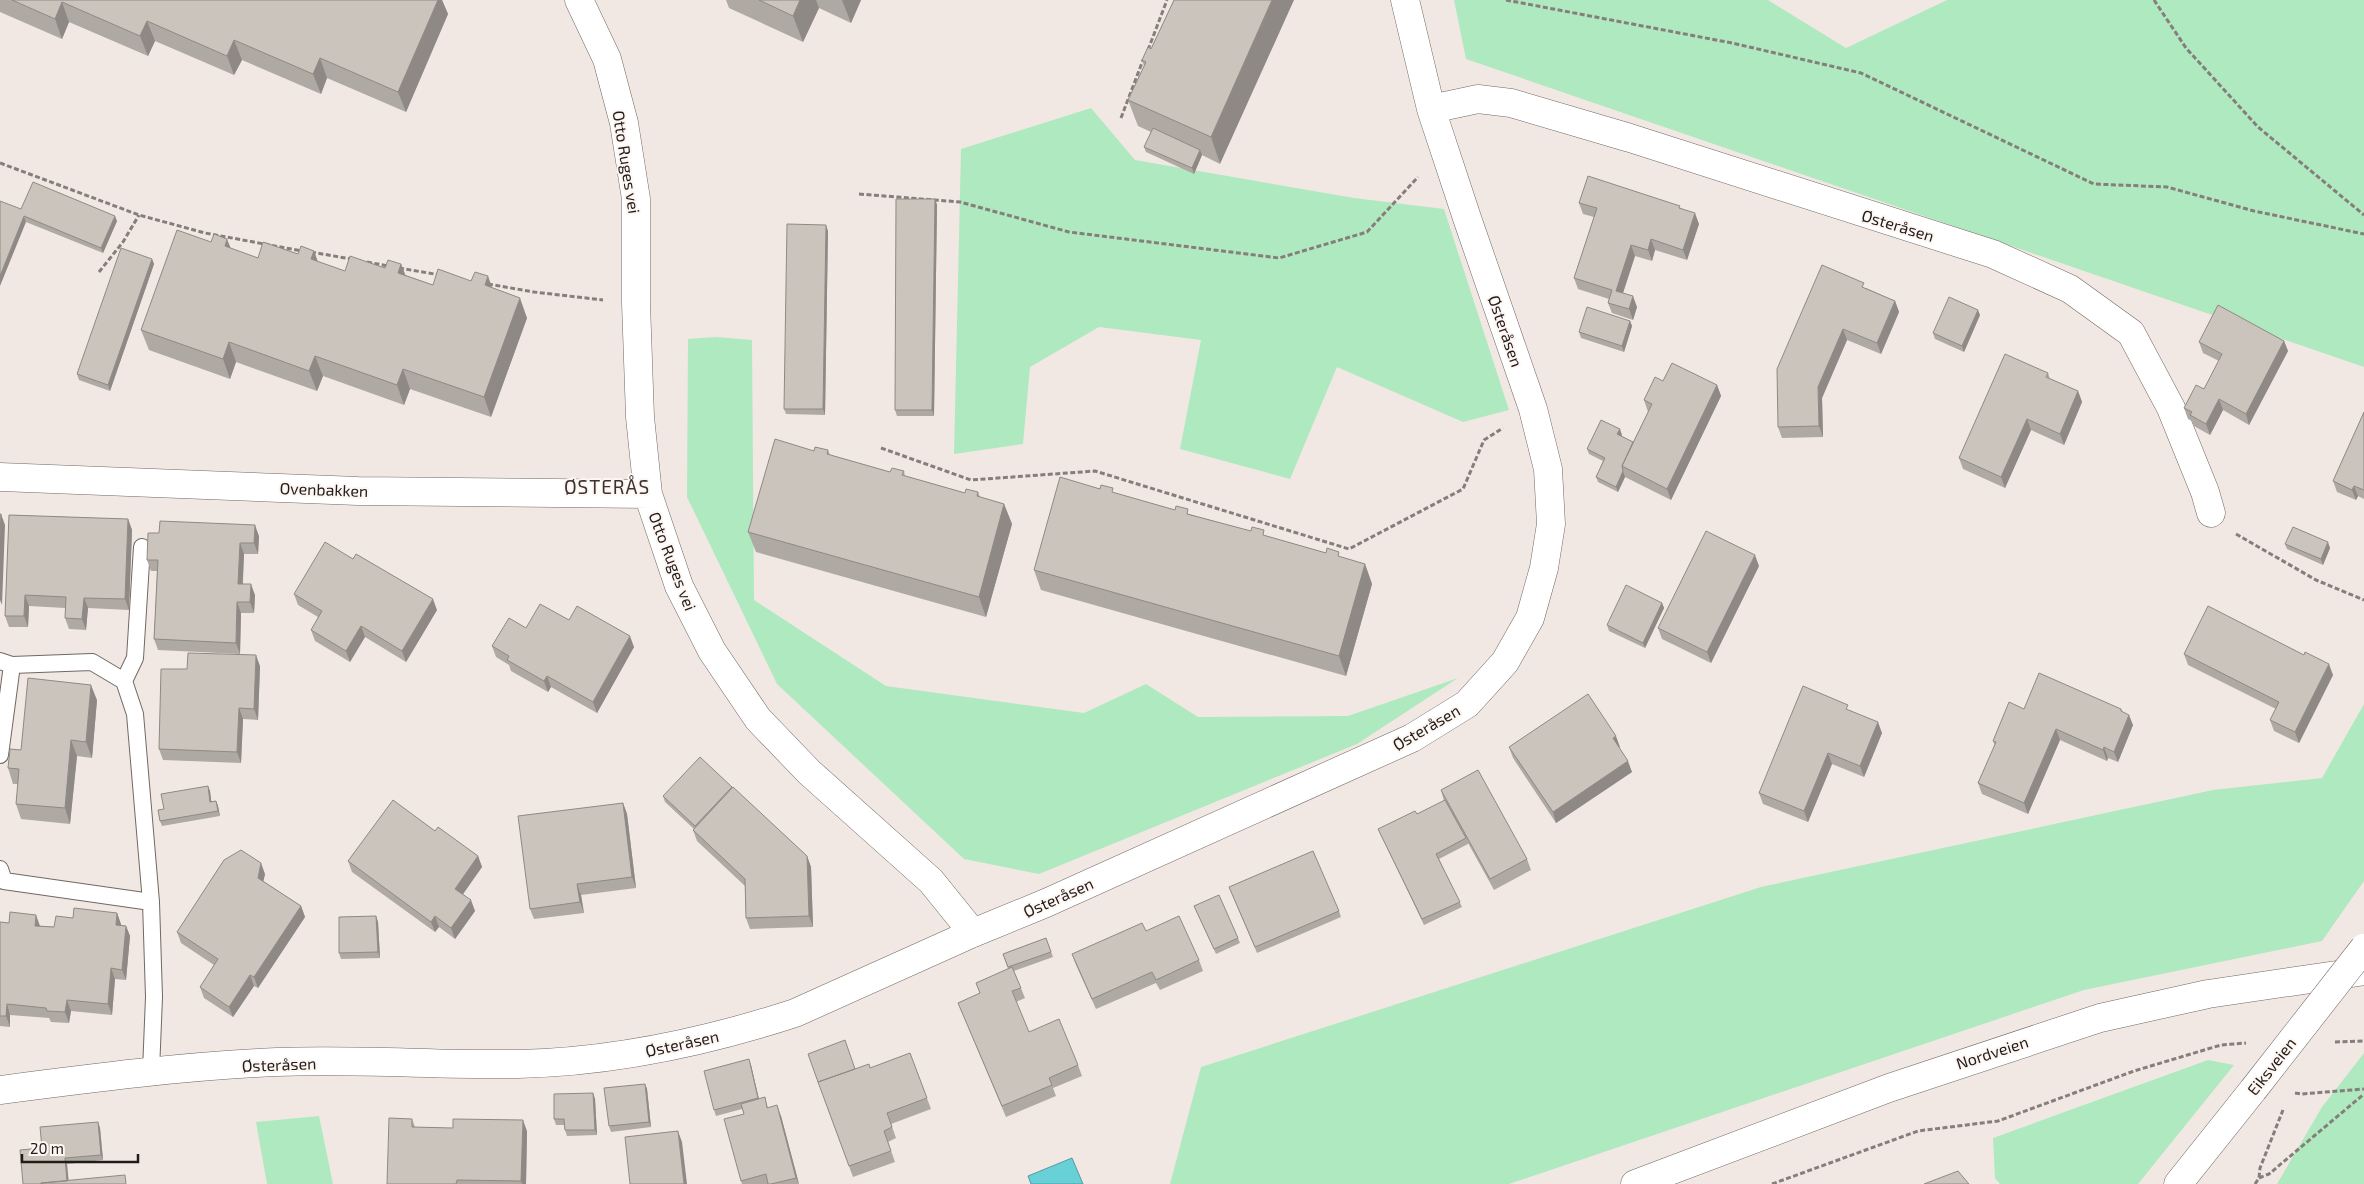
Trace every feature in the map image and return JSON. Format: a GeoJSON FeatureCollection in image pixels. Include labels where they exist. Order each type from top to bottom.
{"type":"FeatureCollection","features":[{"type":"Feature","properties":{"kind":"street","name":"Otto Ruges vei"},"geometry":{"type":"LineString","coordinates":[[579,0],[607,59],[624,123],[636,199],[636,303],[640,418],[648,494],[679,586],[712,651],[758,719],[809,772],[931,881],[973,933]]}},
{"type":"Feature","properties":{"kind":"street","name":"Østeråsen"},"geometry":{"type":"LineString","coordinates":[[0,1090],[151,1071],[278,1062],[520,1064],[600,1058],[748,1029],[795,1013],[973,933],[1046,903],[1412,738],[1467,704],[1505,662],[1530,618],[1544,568],[1551,524],[1548,469],[1533,409],[1467,218],[1432,108],[1405,0]]}},
{"type":"Feature","properties":{"kind":"street","name":"Østeråsen"},"geometry":{"type":"LineString","coordinates":[[1432,108],[1478,99],[1511,103],[1630,138],[1993,254],[2070,289],[2131,333],[2171,408],[2208,502]]}},
{"type":"Feature","properties":{"kind":"street","name":"Ovenbakken"},"geometry":{"type":"LineString","coordinates":[[0,477],[358,491],[648,494]]}},
{"type":"Feature","properties":{"kind":"street","name":"Eiksveien"},"geometry":{"type":"LineString","coordinates":[[2178,1184],[2364,948]]}},
{"type":"Feature","properties":{"kind":"street","name":"Nordveien"},"geometry":{"type":"LineString","coordinates":[[1635,1184],[1889,1088],[2100,1018],[2208,994],[2364,971]]}},
{"type":"Feature","properties":{"kind":"lane"},"geometry":{"type":"LineString","coordinates":[[142,547],[135,658],[124,681],[134,714],[151,902],[154,997],[151,1071]]}},
{"type":"Feature","properties":{"kind":"lane"},"geometry":{"type":"LineString","coordinates":[[0,755],[6,663],[92,662],[124,681]]}},
{"type":"Feature","properties":{"kind":"lane"},"geometry":{"type":"LineString","coordinates":[[1,879],[151,902]]}},
{"type":"Feature","properties":{"kind":"path"},"geometry":{"type":"LineString","coordinates":[[1121,118],[1167,0]]}},
{"type":"Feature","properties":{"kind":"path"},"geometry":{"type":"LineString","coordinates":[[1506,0],[1732,43],[1861,73],[2094,184],[2167,188],[2254,211],[2364,234]]}},
{"type":"Feature","properties":{"kind":"path"},"geometry":{"type":"LineString","coordinates":[[2154,0],[2186,48],[2258,127],[2364,215]]}},
{"type":"Feature","properties":{"kind":"path"},"geometry":{"type":"LineString","coordinates":[[860,194],[960,202],[1069,232],[1279,258],[1367,232],[1415,179],[1446,152]]}},
{"type":"Feature","properties":{"kind":"path"},"geometry":{"type":"LineString","coordinates":[[0,163],[139,215],[205,233],[447,277]]}},
{"type":"Feature","properties":{"kind":"path"},"geometry":{"type":"LineString","coordinates":[[99,272],[123,242],[139,215]]}},
{"type":"Feature","properties":{"kind":"path"},"geometry":{"type":"LineString","coordinates":[[486,284],[534,292],[636,303]]}},
{"type":"Feature","properties":{"kind":"path"},"geometry":{"type":"LineString","coordinates":[[881,448],[971,480],[1095,471],[1349,548],[1463,489],[1484,440],[1533,409]]}},
{"type":"Feature","properties":{"kind":"path"},"geometry":{"type":"LineString","coordinates":[[2208,502],[2238,537],[2316,580],[2364,600]]}},
{"type":"Feature","properties":{"kind":"path"},"geometry":{"type":"LineString","coordinates":[[2325,1042],[2364,1042]]}},
{"type":"Feature","properties":{"kind":"path"},"geometry":{"type":"LineString","coordinates":[[1772,1184],[1918,1131],[1998,1121],[2134,1071],[2221,1045],[2248,1043]]}},
{"type":"Feature","properties":{"kind":"path"},"geometry":{"type":"LineString","coordinates":[[2293,1087],[2290,1092],[2301,1094],[2364,1089]]}},
{"type":"Feature","properties":{"kind":"path"},"geometry":{"type":"LineString","coordinates":[[2259,1178],[2269,1174],[2364,1094]]}},
{"type":"Feature","properties":{"kind":"path"},"geometry":{"type":"LineString","coordinates":[[2255,1184],[2259,1178],[2260,1168],[2284,1106]]}},
{"type":"Feature","properties":{"kind":"green space"},"geometry":{"type":"Polygon","coordinates":[[[1454,0],[1768,0],[1846,48],[1947,0],[2364,0],[2364,367],[1466,59],[1454,0]]]}},
{"type":"Feature","properties":{"kind":"green space"},"geometry":{"type":"Polygon","coordinates":[[[1091,108],[1135,160],[1354,198],[1444,209],[1509,410],[1463,422],[1337,367],[1290,479],[1180,449],[1201,340],[1099,327],[1030,367],[1023,444],[954,454],[961,149],[1091,108]]]}},
{"type":"Feature","properties":{"kind":"green space"},"geometry":{"type":"Polygon","coordinates":[[[716,337],[752,340],[754,600],[886,686],[1084,713],[1146,684],[1198,717],[1348,716],[1458,678],[1357,744],[1039,874],[964,859],[777,684],[687,497],[688,339],[716,337]]]}},
{"type":"Feature","properties":{"kind":"green space"},"geometry":{"type":"Polygon","coordinates":[[[2364,704],[2364,881],[2322,941],[2084,990],[1509,1184],[1170,1184],[1201,1067],[1761,887],[2213,790],[2322,778],[2364,704]]]}},
{"type":"Feature","properties":{"kind":"green space"},"geometry":{"type":"Polygon","coordinates":[[[2364,1053],[2364,1184],[2277,1184],[2322,1107],[2364,1053]]]}},
{"type":"Feature","properties":{"kind":"green space"},"geometry":{"type":"Polygon","coordinates":[[[2208,1060],[2234,1065],[2138,1184],[2000,1184],[1995,1178],[1993,1138],[2208,1060]]]}},
{"type":"Feature","properties":{"kind":"green space"},"geometry":{"type":"Polygon","coordinates":[[[319,1116],[333,1184],[267,1184],[256,1122],[319,1116]]]}},
{"type":"Feature","properties":{"kind":"water"},"geometry":{"type":"Polygon","coordinates":[[[1072,1158],[1083,1184],[1031,1184],[1028,1176],[1072,1158]]]}},
{"type":"Feature","properties":{"kind":"building"},"geometry":{"type":"Polygon","coordinates":[[[12,0],[438,0],[398,92],[320,58],[313,74],[234,40],[227,56],[147,21],[140,36],[62,2],[55,19],[12,0]]]}},
{"type":"Feature","properties":{"kind":"building"},"geometry":{"type":"Polygon","coordinates":[[[759,0],[800,0],[793,16],[759,0]]]}},
{"type":"Feature","properties":{"kind":"building"},"geometry":{"type":"Polygon","coordinates":[[[1174,0],[1272,0],[1211,137],[1128,100],[1146,62],[1142,60],[1148,47],[1151,49],[1174,0]]]}},
{"type":"Feature","properties":{"kind":"building"},"geometry":{"type":"Polygon","coordinates":[[[1153,128],[1200,150],[1192,168],[1144,147],[1153,128]]]}},
{"type":"Feature","properties":{"kind":"building"},"geometry":{"type":"Polygon","coordinates":[[[1588,176],[1680,206],[1679,208],[1695,213],[1683,250],[1651,239],[1648,250],[1631,245],[1616,291],[1633,296],[1629,309],[1608,303],[1612,290],[1574,278],[1597,208],[1579,203],[1588,176]]]}},
{"type":"Feature","properties":{"kind":"building"},"geometry":{"type":"Polygon","coordinates":[[[33,182],[115,216],[101,248],[24,216],[0,276],[0,201],[21,209],[33,182]]]}},
{"type":"Feature","properties":{"kind":"building"},"geometry":{"type":"Polygon","coordinates":[[[896,199],[935,199],[932,410],[895,410],[896,199]]]}},
{"type":"Feature","properties":{"kind":"building"},"geometry":{"type":"Polygon","coordinates":[[[787,224],[826,225],[823,409],[784,409],[787,224]]]}},
{"type":"Feature","properties":{"kind":"building"},"geometry":{"type":"Polygon","coordinates":[[[177,230],[211,242],[214,234],[227,239],[225,246],[258,258],[263,242],[298,254],[301,246],[314,251],[311,259],[345,271],[350,256],[385,268],[388,260],[401,264],[398,273],[433,285],[438,269],[471,281],[475,272],[488,276],[485,285],[520,298],[484,397],[403,369],[397,385],[315,356],[309,371],[229,342],[223,359],[141,330],[177,230]]]}},
{"type":"Feature","properties":{"kind":"building"},"geometry":{"type":"Polygon","coordinates":[[[121,248],[152,259],[108,385],[77,374],[121,248]]]}},
{"type":"Feature","properties":{"kind":"building"},"geometry":{"type":"Polygon","coordinates":[[[1822,265],[1864,283],[1862,287],[1895,301],[1877,343],[1843,329],[1818,387],[1819,426],[1778,427],[1777,369],[1822,265]]]}},
{"type":"Feature","properties":{"kind":"building"},"geometry":{"type":"Polygon","coordinates":[[[1949,297],[1978,310],[1962,346],[1933,333],[1949,297]]]}},
{"type":"Feature","properties":{"kind":"building"},"geometry":{"type":"Polygon","coordinates":[[[2218,305],[2284,341],[2246,414],[2219,399],[2206,424],[2190,415],[2192,412],[2184,408],[2196,385],[2204,389],[2222,354],[2199,342],[2218,305]]]}},
{"type":"Feature","properties":{"kind":"building"},"geometry":{"type":"Polygon","coordinates":[[[1587,307],[1630,321],[1622,346],[1579,332],[1587,307]]]}},
{"type":"Feature","properties":{"kind":"building"},"geometry":{"type":"Polygon","coordinates":[[[2005,354],[2048,373],[2046,377],[2078,391],[2060,434],[2027,419],[2001,477],[1959,458],[2005,354]]]}},
{"type":"Feature","properties":{"kind":"building"},"geometry":{"type":"Polygon","coordinates":[[[1672,363],[1717,385],[1667,489],[1622,466],[1652,404],[1644,400],[1655,377],[1663,381],[1672,363]]]}},
{"type":"Feature","properties":{"kind":"building"},"geometry":{"type":"Polygon","coordinates":[[[2364,412],[2364,490],[2354,486],[2352,490],[2333,481],[2364,412]]]}},
{"type":"Feature","properties":{"kind":"building"},"geometry":{"type":"Polygon","coordinates":[[[1601,420],[1620,429],[1617,434],[1633,442],[1622,466],[1623,471],[1616,487],[1596,477],[1605,458],[1587,449],[1601,420]]]}},
{"type":"Feature","properties":{"kind":"building"},"geometry":{"type":"Polygon","coordinates":[[[775,439],[814,451],[815,447],[828,450],[827,454],[890,472],[892,468],[904,471],[902,475],[965,493],[966,489],[978,492],[977,496],[1004,504],[979,597],[748,532],[775,439]]]}},
{"type":"Feature","properties":{"kind":"building"},"geometry":{"type":"Polygon","coordinates":[[[1060,477],[1100,489],[1101,485],[1113,488],[1112,492],[1175,510],[1176,506],[1188,509],[1187,514],[1251,531],[1252,527],[1264,530],[1263,535],[1326,553],[1327,548],[1339,552],[1338,556],[1365,564],[1339,656],[1034,570],[1060,477]]]}},
{"type":"Feature","properties":{"kind":"building"},"geometry":{"type":"Polygon","coordinates":[[[9,515],[128,519],[125,599],[84,598],[82,619],[65,618],[66,597],[25,595],[24,616],[5,616],[9,515]]]}},
{"type":"Feature","properties":{"kind":"building"},"geometry":{"type":"Polygon","coordinates":[[[160,521],[255,525],[254,543],[240,543],[238,584],[251,584],[250,602],[237,602],[236,643],[154,639],[158,560],[147,560],[148,533],[159,533],[160,521]]]}},
{"type":"Feature","properties":{"kind":"building"},"geometry":{"type":"Polygon","coordinates":[[[2293,527],[2328,542],[2321,559],[2285,544],[2293,527]]]}},
{"type":"Feature","properties":{"kind":"building"},"geometry":{"type":"Polygon","coordinates":[[[1706,531],[1755,555],[1707,652],[1658,628],[1706,531]]]}},
{"type":"Feature","properties":{"kind":"building"},"geometry":{"type":"Polygon","coordinates":[[[325,542],[353,559],[356,554],[433,599],[402,651],[361,626],[346,651],[311,630],[322,611],[294,594],[325,542]]]}},
{"type":"Feature","properties":{"kind":"building"},"geometry":{"type":"Polygon","coordinates":[[[1626,585],[1662,603],[1643,643],[1607,625],[1626,585]]]}},
{"type":"Feature","properties":{"kind":"building"},"geometry":{"type":"Polygon","coordinates":[[[540,604],[569,620],[577,606],[630,636],[593,702],[547,676],[544,681],[507,660],[509,656],[492,646],[509,618],[526,628],[540,604]]]}},
{"type":"Feature","properties":{"kind":"building"},"geometry":{"type":"Polygon","coordinates":[[[2208,606],[2304,655],[2305,652],[2329,664],[2295,732],[2270,720],[2279,702],[2184,654],[2208,606]]]}},
{"type":"Feature","properties":{"kind":"building"},"geometry":{"type":"Polygon","coordinates":[[[188,653],[256,655],[254,709],[239,708],[237,752],[159,749],[161,669],[187,669],[188,653]]]}},
{"type":"Feature","properties":{"kind":"building"},"geometry":{"type":"Polygon","coordinates":[[[2039,673],[2121,709],[2121,711],[2129,715],[2114,752],[2104,747],[2103,750],[2056,729],[2024,803],[1978,783],[1996,742],[1993,741],[2009,702],[2024,709],[2039,673]]]}},
{"type":"Feature","properties":{"kind":"building"},"geometry":{"type":"Polygon","coordinates":[[[28,678],[91,685],[86,742],[71,740],[65,808],[16,804],[19,769],[8,768],[10,749],[21,750],[28,678]]]}},
{"type":"Feature","properties":{"kind":"building"},"geometry":{"type":"Polygon","coordinates":[[[1803,686],[1848,705],[1846,709],[1878,722],[1860,766],[1828,753],[1804,811],[1759,793],[1803,686]]]}},
{"type":"Feature","properties":{"kind":"building"},"geometry":{"type":"Polygon","coordinates":[[[1588,694],[1616,736],[1613,738],[1628,761],[1553,812],[1509,747],[1588,694]]]}},
{"type":"Feature","properties":{"kind":"building"},"geometry":{"type":"Polygon","coordinates":[[[700,757],[732,787],[695,826],[663,796],[700,757]]]}},
{"type":"Feature","properties":{"kind":"building"},"geometry":{"type":"Polygon","coordinates":[[[1478,770],[1527,859],[1490,879],[1441,790],[1478,770]]]}},
{"type":"Feature","properties":{"kind":"building"},"geometry":{"type":"Polygon","coordinates":[[[208,786],[210,802],[216,801],[218,811],[160,821],[158,810],[164,809],[161,794],[208,786]]]}},
{"type":"Feature","properties":{"kind":"building"},"geometry":{"type":"Polygon","coordinates":[[[733,787],[807,856],[809,916],[746,918],[745,879],[693,830],[733,787]]]}},
{"type":"Feature","properties":{"kind":"building"},"geometry":{"type":"Polygon","coordinates":[[[393,800],[435,831],[438,827],[478,856],[455,889],[471,900],[451,928],[435,916],[431,922],[348,861],[393,800]]]}},
{"type":"Feature","properties":{"kind":"building"},"geometry":{"type":"Polygon","coordinates":[[[1445,800],[1466,838],[1436,854],[1460,902],[1422,919],[1378,829],[1415,811],[1417,814],[1445,800]]]}},
{"type":"Feature","properties":{"kind":"building"},"geometry":{"type":"Polygon","coordinates":[[[623,803],[632,877],[577,884],[580,902],[530,909],[518,816],[623,803]]]}},
{"type":"Feature","properties":{"kind":"building"},"geometry":{"type":"Polygon","coordinates":[[[241,850],[261,863],[258,878],[301,906],[254,977],[250,975],[229,1007],[200,987],[218,959],[177,932],[224,860],[241,850]]]}},
{"type":"Feature","properties":{"kind":"building"},"geometry":{"type":"Polygon","coordinates":[[[1313,851],[1339,911],[1255,947],[1229,887],[1313,851]]]}},
{"type":"Feature","properties":{"kind":"building"},"geometry":{"type":"Polygon","coordinates":[[[1219,895],[1238,938],[1214,949],[1194,906],[1219,895]]]}},
{"type":"Feature","properties":{"kind":"building"},"geometry":{"type":"Polygon","coordinates":[[[74,908],[117,913],[116,925],[126,926],[122,970],[111,968],[108,1004],[67,1000],[65,1012],[7,1004],[6,1016],[0,1016],[0,922],[9,923],[10,912],[36,915],[35,926],[54,927],[56,916],[73,918],[74,908]]]}},
{"type":"Feature","properties":{"kind":"building"},"geometry":{"type":"Polygon","coordinates":[[[376,916],[378,952],[339,953],[339,917],[376,916]]]}},
{"type":"Feature","properties":{"kind":"building"},"geometry":{"type":"Polygon","coordinates":[[[1179,916],[1199,960],[1156,980],[1152,972],[1092,999],[1072,954],[1142,923],[1146,931],[1179,916]]]}},
{"type":"Feature","properties":{"kind":"building"},"geometry":{"type":"Polygon","coordinates":[[[1046,938],[1051,952],[1008,967],[1003,954],[1046,938]]]}},
{"type":"Feature","properties":{"kind":"building"},"geometry":{"type":"Polygon","coordinates":[[[1012,967],[1021,988],[1012,991],[1029,1032],[1059,1019],[1078,1065],[1049,1078],[1052,1085],[1002,1106],[958,1003],[980,993],[976,983],[1012,967]]]}},
{"type":"Feature","properties":{"kind":"building"},"geometry":{"type":"Polygon","coordinates":[[[845,1040],[855,1069],[818,1082],[808,1054],[845,1040]]]}},
{"type":"Feature","properties":{"kind":"building"},"geometry":{"type":"Polygon","coordinates":[[[910,1053],[927,1098],[887,1113],[892,1127],[884,1131],[891,1151],[849,1166],[818,1082],[869,1064],[870,1068],[910,1053]]]}},
{"type":"Feature","properties":{"kind":"building"},"geometry":{"type":"Polygon","coordinates":[[[749,1059],[758,1098],[714,1110],[704,1071],[749,1059]]]}},
{"type":"Feature","properties":{"kind":"building"},"geometry":{"type":"Polygon","coordinates":[[[645,1084],[649,1122],[609,1126],[604,1088],[645,1084]]]}},
{"type":"Feature","properties":{"kind":"building"},"geometry":{"type":"Polygon","coordinates":[[[593,1093],[595,1130],[565,1130],[564,1119],[554,1119],[554,1094],[593,1093]]]}},
{"type":"Feature","properties":{"kind":"building"},"geometry":{"type":"Polygon","coordinates":[[[765,1097],[767,1108],[777,1105],[796,1178],[768,1184],[766,1174],[741,1181],[724,1119],[744,1114],[741,1104],[765,1097]]]}},
{"type":"Feature","properties":{"kind":"building"},"geometry":{"type":"Polygon","coordinates":[[[389,1118],[412,1119],[412,1127],[453,1128],[453,1119],[523,1120],[521,1181],[457,1180],[456,1184],[387,1184],[389,1118]]]}},
{"type":"Feature","properties":{"kind":"building"},"geometry":{"type":"Polygon","coordinates":[[[98,1122],[101,1155],[65,1158],[67,1181],[23,1184],[20,1150],[42,1148],[40,1127],[98,1122]]]}},
{"type":"Feature","properties":{"kind":"building"},"geometry":{"type":"Polygon","coordinates":[[[678,1131],[684,1184],[630,1184],[625,1137],[678,1131]]]}},
{"type":"Feature","properties":{"kind":"building"},"geometry":{"type":"Polygon","coordinates":[[[1958,1171],[1969,1184],[1924,1184],[1958,1171]]]}},
{"type":"Feature","properties":{"kind":"building"},"geometry":{"type":"Polygon","coordinates":[[[125,1175],[126,1184],[41,1184],[41,1183],[125,1175]]]}},
{"type":"Feature","properties":{"kind":"district","name":"ØSTERÅS"},"geometry":{"type":"Point","coordinates":[607,486]}}]}
